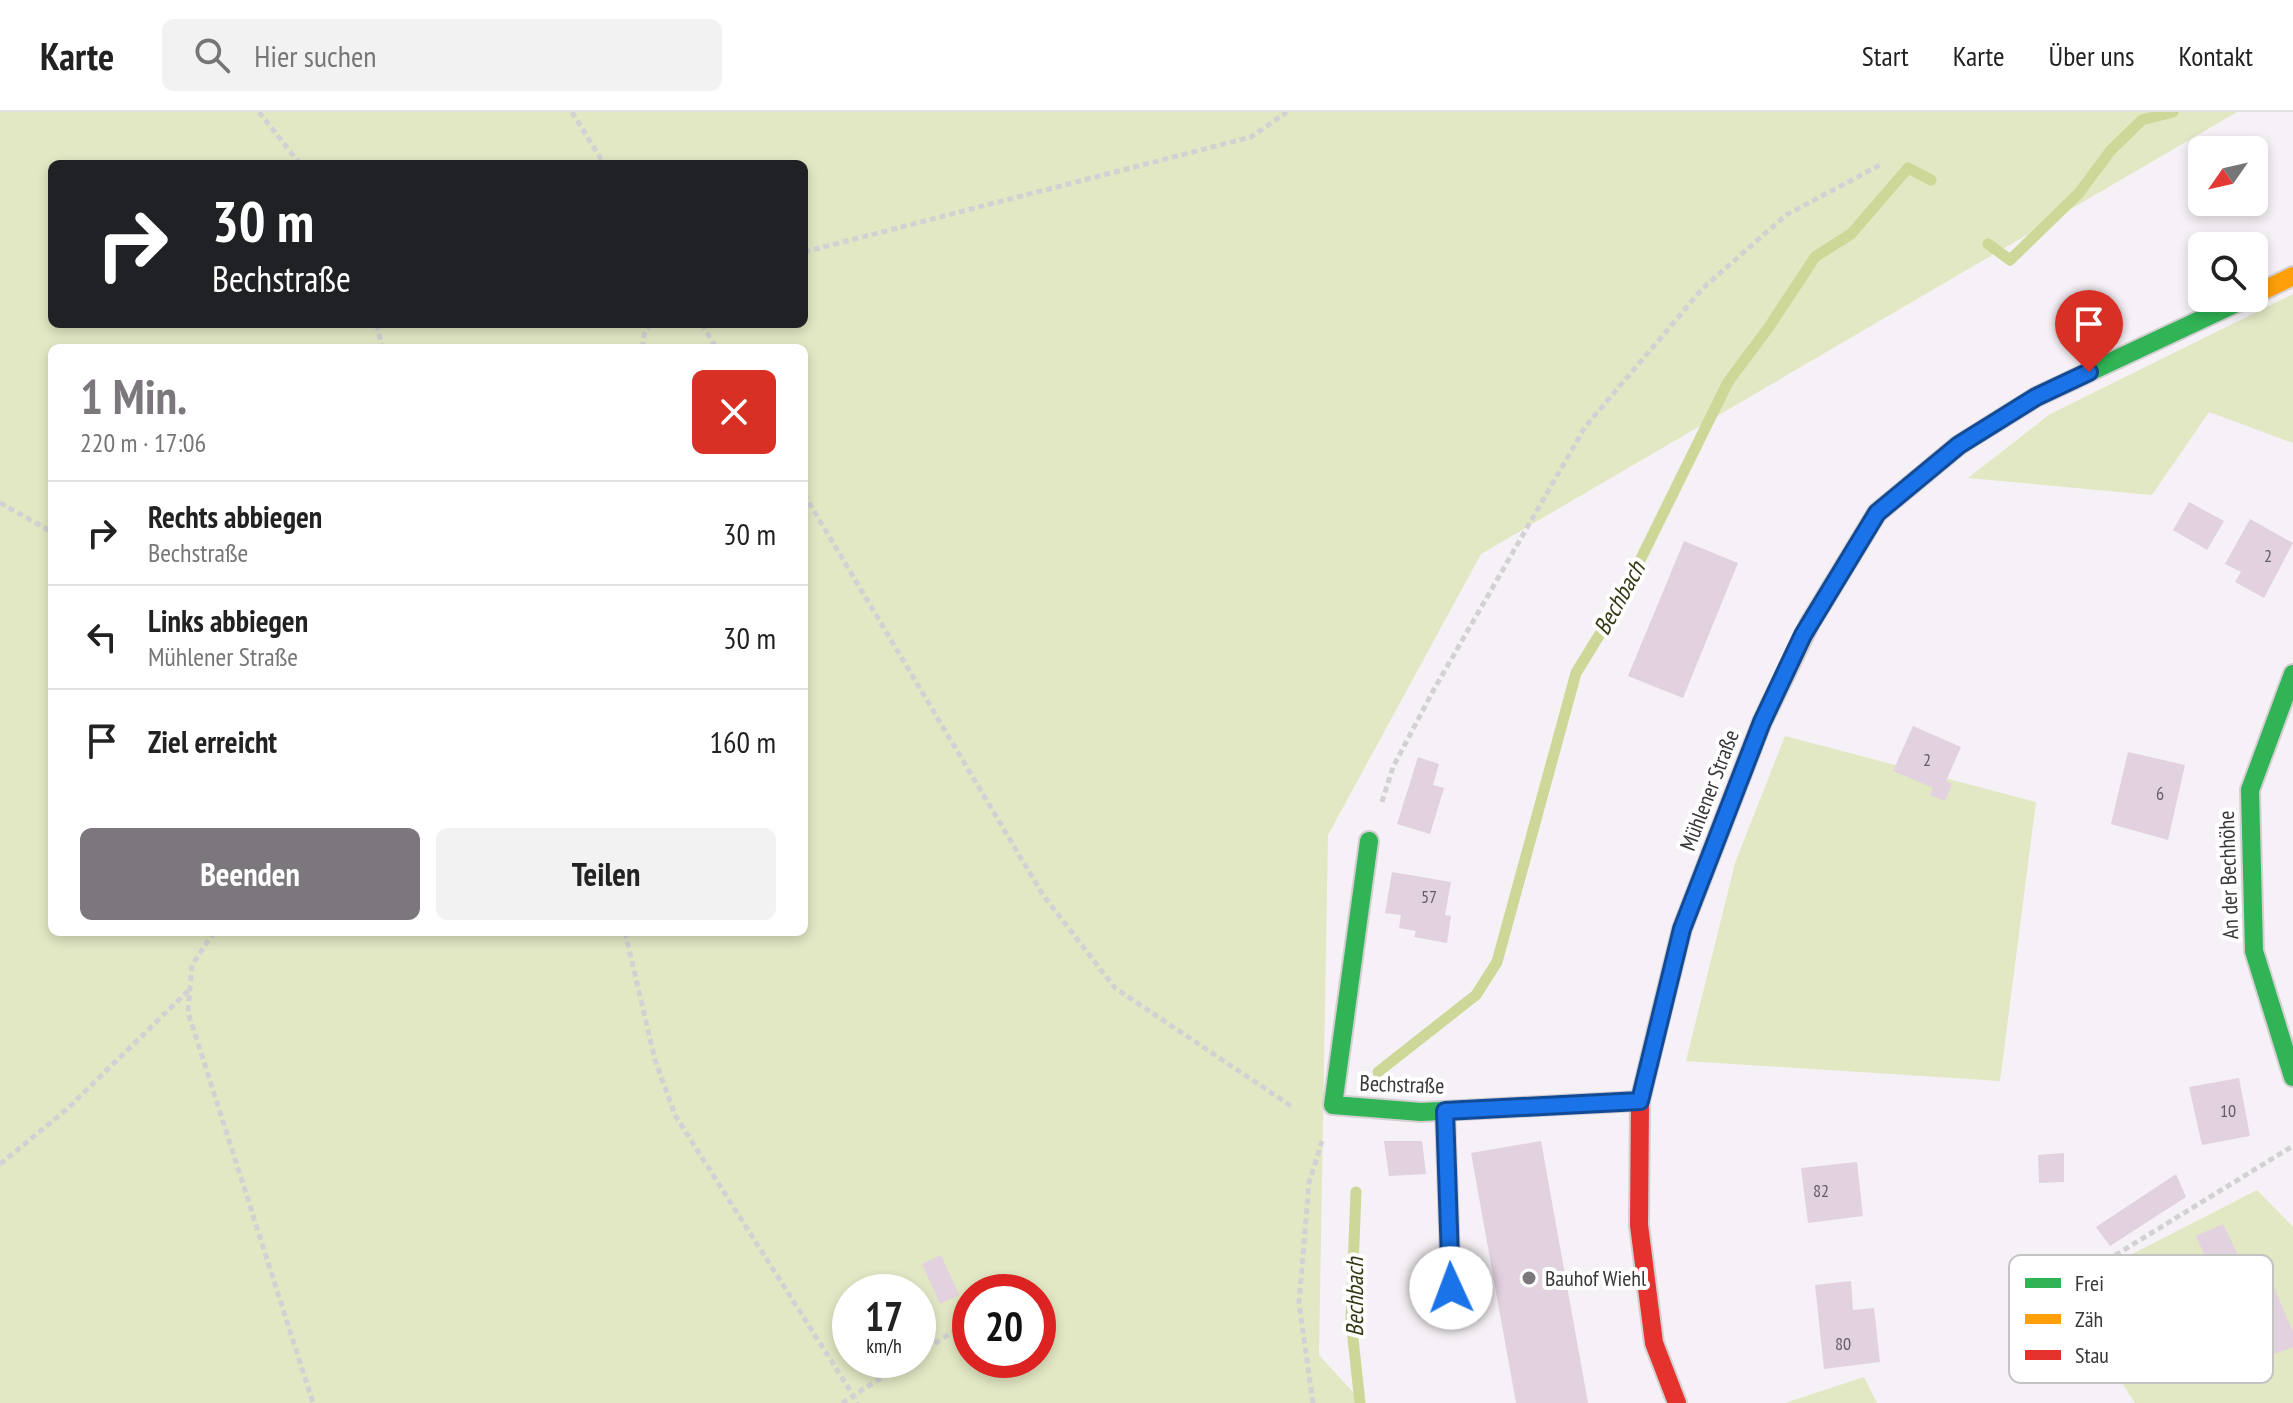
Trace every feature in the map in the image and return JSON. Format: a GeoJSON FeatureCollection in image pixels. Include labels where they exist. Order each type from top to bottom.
{"type":"FeatureCollection","features":[{"type":"Feature","properties":{"kind":"main road"},"geometry":{"type":"LineString","coordinates":[[2268,288],[2293,276]]}},
{"type":"Feature","properties":{"kind":"main road","name":"Mühlener Straße"},"geometry":{"type":"LineString","coordinates":[[1677,1403],[1654,1343],[1639,1225],[1640,1101],[1682,929],[1762,722],[1803,635],[1877,513],[1959,445],[2036,397],[2217,312]]}},
{"type":"Feature","properties":{"kind":"main road","name":"An der Bechhöhe"},"geometry":{"type":"LineString","coordinates":[[2293,674],[2250,790],[2254,951],[2293,1077]]}},
{"type":"Feature","properties":{"kind":"main road","name":"Bechstraße"},"geometry":{"type":"LineString","coordinates":[[1369,841],[1333,1105],[1421,1112],[1640,1101]]}},
{"type":"Feature","properties":{"kind":"lane"},"geometry":{"type":"LineString","coordinates":[[1445,1111],[1451,1288]]}},
{"type":"Feature","properties":{"kind":"path"},"geometry":{"type":"LineString","coordinates":[[259,112],[297,160]]}},
{"type":"Feature","properties":{"kind":"path"},"geometry":{"type":"LineString","coordinates":[[572,112],[602,160]]}},
{"type":"Feature","properties":{"kind":"path"},"geometry":{"type":"LineString","coordinates":[[808,251],[1251,137],[1287,112]]}},
{"type":"Feature","properties":{"kind":"path"},"geometry":{"type":"LineString","coordinates":[[1369,841],[1393,767],[1433,691],[1585,427],[1703,288],[1786,215],[1882,164]]}},
{"type":"Feature","properties":{"kind":"path"},"geometry":{"type":"LineString","coordinates":[[808,501],[1043,895],[1115,988],[1299,1111]]}},
{"type":"Feature","properties":{"kind":"path"},"geometry":{"type":"LineString","coordinates":[[0,503],[48,530]]}},
{"type":"Feature","properties":{"kind":"path"},"geometry":{"type":"LineString","coordinates":[[211,936],[192,965],[188,1012],[313,1403]]}},
{"type":"Feature","properties":{"kind":"path"},"geometry":{"type":"LineString","coordinates":[[626,936],[655,1060],[675,1115],[858,1403]]}},
{"type":"Feature","properties":{"kind":"path"},"geometry":{"type":"LineString","coordinates":[[0,1164],[66,1110],[190,989]]}},
{"type":"Feature","properties":{"kind":"path"},"geometry":{"type":"LineString","coordinates":[[1313,1403],[1299,1303],[1309,1183],[1333,1105]]}},
{"type":"Feature","properties":{"kind":"path"},"geometry":{"type":"LineString","coordinates":[[2116,1255],[2293,1146]]}},
{"type":"Feature","properties":{"kind":"path"},"geometry":{"type":"LineString","coordinates":[[842,1403],[881,1378]]}},
{"type":"Feature","properties":{"kind":"green space"},"geometry":{"type":"Polygon","coordinates":[[[0,112],[2237,112],[2196,136],[2188,136],[2188,141],[1481,554],[1328,835],[1319,1355],[1363,1403],[0,1403],[0,112]]]}},
{"type":"Feature","properties":{"kind":"green space"},"geometry":{"type":"Polygon","coordinates":[[[2293,294],[2293,443],[2209,412],[2152,495],[1968,478],[2050,414],[2257,312],[2268,312],[2268,306],[2293,294]]]}},
{"type":"Feature","properties":{"kind":"green space"},"geometry":{"type":"Polygon","coordinates":[[[1785,736],[2036,802],[2000,1081],[1686,1061],[1735,863],[1785,736]]]}},
{"type":"Feature","properties":{"kind":"green space"},"geometry":{"type":"Polygon","coordinates":[[[2257,1190],[2293,1227],[2293,1403],[2135,1403],[2122,1383],[2273,1383],[2273,1255],[2130,1255],[2257,1190]]]}},
{"type":"Feature","properties":{"kind":"green space"},"geometry":{"type":"Polygon","coordinates":[[[1864,1377],[1877,1403],[1785,1403],[1864,1377]]]}},
{"type":"Feature","properties":{"kind":"building"},"geometry":{"type":"Polygon","coordinates":[[[2189,502],[2224,521],[2207,550],[2173,530],[2189,502]]]}},
{"type":"Feature","properties":{"kind":"building"},"geometry":{"type":"Polygon","coordinates":[[[2250,519],[2293,543],[2264,598],[2235,582],[2241,572],[2225,564],[2250,519]]]}},
{"type":"Feature","properties":{"kind":"building"},"geometry":{"type":"Polygon","coordinates":[[[1684,541],[1738,563],[1683,698],[1628,676],[1684,541]]]}},
{"type":"Feature","properties":{"kind":"building"},"geometry":{"type":"Polygon","coordinates":[[[1913,726],[1961,747],[1946,781],[1952,784],[1945,801],[1930,795],[1933,788],[1893,771],[1913,726]]]}},
{"type":"Feature","properties":{"kind":"building"},"geometry":{"type":"Polygon","coordinates":[[[2128,752],[2185,765],[2168,840],[2111,824],[2128,752]]]}},
{"type":"Feature","properties":{"kind":"building"},"geometry":{"type":"Polygon","coordinates":[[[1418,757],[1439,764],[1433,785],[1444,788],[1430,834],[1397,824],[1418,757]]]}},
{"type":"Feature","properties":{"kind":"building"},"geometry":{"type":"Polygon","coordinates":[[[1392,872],[1451,882],[1445,915],[1451,916],[1447,943],[1414,937],[1416,931],[1399,928],[1401,915],[1385,913],[1392,872]]]}},
{"type":"Feature","properties":{"kind":"building"},"geometry":{"type":"Polygon","coordinates":[[[2239,1078],[2250,1136],[2202,1145],[2189,1087],[2239,1078]]]}},
{"type":"Feature","properties":{"kind":"building"},"geometry":{"type":"Polygon","coordinates":[[[1384,1141],[1422,1141],[1426,1174],[1389,1176],[1384,1141]]]}},
{"type":"Feature","properties":{"kind":"building","name":"Bauhof Wiehl"},"geometry":{"type":"Polygon","coordinates":[[[1541,1141],[1588,1403],[1516,1403],[1471,1153],[1541,1141]]]}},
{"type":"Feature","properties":{"kind":"building"},"geometry":{"type":"Polygon","coordinates":[[[2064,1153],[2064,1182],[2039,1183],[2038,1155],[2064,1153]]]}},
{"type":"Feature","properties":{"kind":"building"},"geometry":{"type":"Polygon","coordinates":[[[1857,1162],[1863,1216],[1808,1223],[1801,1168],[1857,1162]]]}},
{"type":"Feature","properties":{"kind":"building"},"geometry":{"type":"Polygon","coordinates":[[[2176,1174],[2186,1197],[2110,1246],[2096,1227],[2176,1174]]]}},
{"type":"Feature","properties":{"kind":"building"},"geometry":{"type":"Polygon","coordinates":[[[2223,1224],[2238,1255],[2204,1255],[2196,1236],[2223,1224]]]}},
{"type":"Feature","properties":{"kind":"building"},"geometry":{"type":"Polygon","coordinates":[[[941,1255],[952,1279],[952,1298],[940,1304],[936,1295],[936,1274],[926,1274],[922,1264],[941,1255]]]}},
{"type":"Feature","properties":{"kind":"building"},"geometry":{"type":"Polygon","coordinates":[[[1851,1281],[1853,1310],[1874,1308],[1880,1362],[1824,1369],[1815,1285],[1851,1281]]]}},
{"type":"Feature","properties":{"kind":"building"},"geometry":{"type":"Polygon","coordinates":[[[2273,1285],[2293,1332],[2293,1347],[2273,1354],[2273,1285]]]}},
{"type":"Feature","properties":{"kind":"waterway","name":"Bechbach"},"geometry":{"type":"LineString","coordinates":[[1988,244],[2010,260],[2079,193],[2111,150],[2142,120],[2173,112]]}},
{"type":"Feature","properties":{"kind":"waterway","name":"Bechbach"},"geometry":{"type":"LineString","coordinates":[[1378,1072],[1476,995],[1497,962],[1576,673],[1619,603],[1728,382],[1815,257],[1851,234],[1908,168],[1931,180]]}},
{"type":"Feature","properties":{"kind":"waterway","name":"Bechbach"},"geometry":{"type":"LineString","coordinates":[[1356,1192],[1351,1320],[1360,1403]]}},
{"type":"Feature","properties":{"kind":"traffic: fast"},"geometry":{"type":"LineString","coordinates":[[1810,623],[1877,513],[1959,445],[2036,397],[2217,312]]}},
{"type":"Feature","properties":{"kind":"traffic: fast"},"geometry":{"type":"LineString","coordinates":[[2293,674],[2250,790],[2254,951],[2293,1077]]}},
{"type":"Feature","properties":{"kind":"traffic: fast"},"geometry":{"type":"LineString","coordinates":[[1369,841],[1333,1105],[1421,1112],[1640,1101]]}},
{"type":"Feature","properties":{"kind":"traffic: slow"},"geometry":{"type":"LineString","coordinates":[[2268,288],[2293,276]]}},
{"type":"Feature","properties":{"kind":"traffic: slow"},"geometry":{"type":"LineString","coordinates":[[1657,1030],[1682,929],[1762,722],[1810,623]]}},
{"type":"Feature","properties":{"kind":"traffic: jam"},"geometry":{"type":"LineString","coordinates":[[1657,1030],[1640,1101],[1639,1225],[1654,1343],[1677,1403]]}},
{"type":"Feature","properties":{"kind":"place","name":"Bauhof Wiehl"},"geometry":{"type":"Point","coordinates":[1529,1278]}},
{"type":"Feature","properties":{"kind":"route"},"geometry":{"type":"LineString","coordinates":[[1451,1288],[1445,1111],[1640,1101],[1682,929],[1762,722],[1803,635],[1877,513],[1959,445],[2036,397],[2089,372]]}}]}
